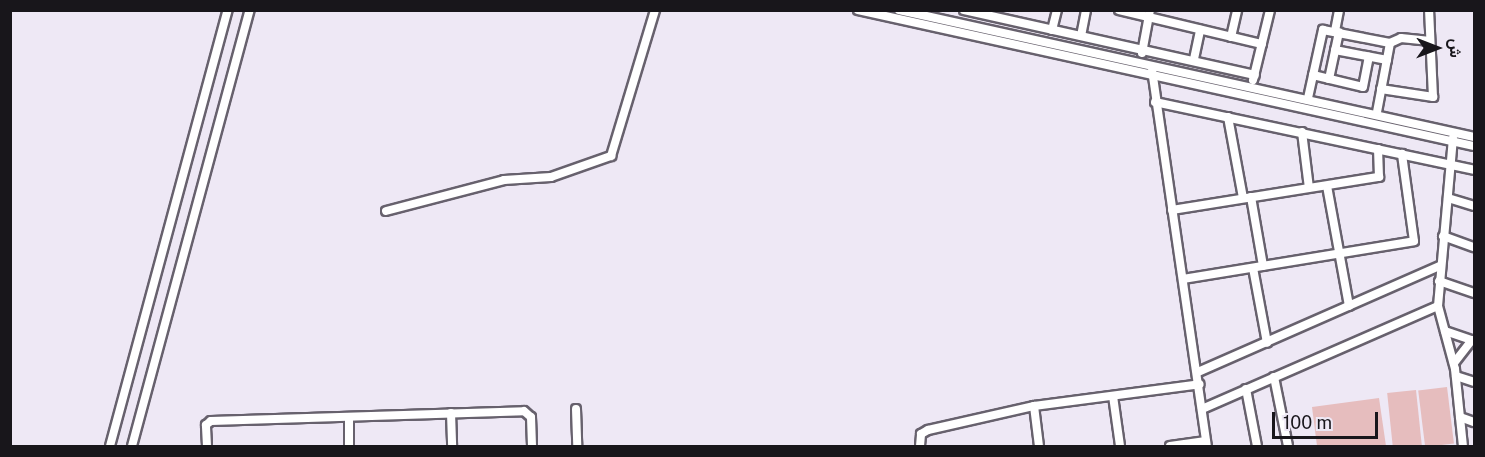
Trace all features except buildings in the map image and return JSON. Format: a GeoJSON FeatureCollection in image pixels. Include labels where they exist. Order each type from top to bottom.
{"type":"FeatureCollection","features":[{"type":"Feature","properties":{"kind":"street"},"geometry":{"type":"LineString","coordinates":[[110,447],[228,10]]}},
{"type":"Feature","properties":{"kind":"street"},"geometry":{"type":"LineString","coordinates":[[132,447],[250,10]]}},
{"type":"Feature","properties":{"kind":"street"},"geometry":{"type":"LineString","coordinates":[[386,211],[417,205],[488,183],[551,177],[611,156],[655,10]]}},
{"type":"Feature","properties":{"kind":"street"},"geometry":{"type":"LineString","coordinates":[[858,10],[1138,72],[1308,98],[1377,112],[1474,137]]}},
{"type":"Feature","properties":{"kind":"street"},"geometry":{"type":"LineString","coordinates":[[899,10],[1153,63],[1474,147]]}},
{"type":"Feature","properties":{"kind":"street"},"geometry":{"type":"LineString","coordinates":[[964,10],[993,14],[1052,30],[1255,75]]}},
{"type":"Feature","properties":{"kind":"street"},"geometry":{"type":"LineString","coordinates":[[1052,30],[1057,10]]}},
{"type":"Feature","properties":{"kind":"street"},"geometry":{"type":"LineString","coordinates":[[1081,36],[1086,10]]}},
{"type":"Feature","properties":{"kind":"street"},"geometry":{"type":"LineString","coordinates":[[1119,10],[1149,15],[1200,30],[1262,44]]}},
{"type":"Feature","properties":{"kind":"street"},"geometry":{"type":"LineString","coordinates":[[1231,37],[1237,10]]}},
{"type":"Feature","properties":{"kind":"street"},"geometry":{"type":"LineString","coordinates":[[1256,90],[1255,75],[1270,10]]}},
{"type":"Feature","properties":{"kind":"street"},"geometry":{"type":"LineString","coordinates":[[1329,79],[1339,10]]}},
{"type":"Feature","properties":{"kind":"street"},"geometry":{"type":"LineString","coordinates":[[1381,89],[1433,97],[1428,41],[1429,10]]}},
{"type":"Feature","properties":{"kind":"street"},"geometry":{"type":"LineString","coordinates":[[1138,72],[1149,15]]}},
{"type":"Feature","properties":{"kind":"street"},"geometry":{"type":"LineString","coordinates":[[1194,60],[1200,30]]}},
{"type":"Feature","properties":{"kind":"street"},"geometry":{"type":"LineString","coordinates":[[1308,98],[1322,31],[1390,43]]}},
{"type":"Feature","properties":{"kind":"street"},"geometry":{"type":"LineString","coordinates":[[1377,112],[1390,43],[1397,38],[1428,41]]}},
{"type":"Feature","properties":{"kind":"street"},"geometry":{"type":"LineString","coordinates":[[1335,50],[1387,60]]}},
{"type":"Feature","properties":{"kind":"street"},"geometry":{"type":"LineString","coordinates":[[1086,61],[1088,51]]}},
{"type":"Feature","properties":{"kind":"street"},"geometry":{"type":"LineString","coordinates":[[1313,75],[1363,87],[1369,57]]}},
{"type":"Feature","properties":{"kind":"street"},"geometry":{"type":"LineString","coordinates":[[1153,63],[1151,74],[1200,384],[1207,444],[1170,447]]}},
{"type":"Feature","properties":{"kind":"street"},"geometry":{"type":"LineString","coordinates":[[1155,102],[1450,163],[1474,170]]}},
{"type":"Feature","properties":{"kind":"street"},"geometry":{"type":"LineString","coordinates":[[1228,117],[1263,266]]}},
{"type":"Feature","properties":{"kind":"street"},"geometry":{"type":"LineString","coordinates":[[1302,132],[1309,188]]}},
{"type":"Feature","properties":{"kind":"street"},"geometry":{"type":"LineString","coordinates":[[1454,132],[1438,306],[1454,363],[1463,447]]}},
{"type":"Feature","properties":{"kind":"street"},"geometry":{"type":"LineString","coordinates":[[1172,210],[1381,176],[1378,149]]}},
{"type":"Feature","properties":{"kind":"street"},"geometry":{"type":"LineString","coordinates":[[1183,279],[1414,241],[1402,154]]}},
{"type":"Feature","properties":{"kind":"street"},"geometry":{"type":"LineString","coordinates":[[1327,186],[1349,306]]}},
{"type":"Feature","properties":{"kind":"street"},"geometry":{"type":"LineString","coordinates":[[1448,198],[1474,206]]}},
{"type":"Feature","properties":{"kind":"street"},"geometry":{"type":"LineString","coordinates":[[1443,236],[1474,247]]}},
{"type":"Feature","properties":{"kind":"street"},"geometry":{"type":"LineString","coordinates":[[1198,372],[1440,266]]}},
{"type":"Feature","properties":{"kind":"street"},"geometry":{"type":"LineString","coordinates":[[1253,268],[1267,343]]}},
{"type":"Feature","properties":{"kind":"street"},"geometry":{"type":"LineString","coordinates":[[1439,281],[1474,293]]}},
{"type":"Feature","properties":{"kind":"street"},"geometry":{"type":"LineString","coordinates":[[1202,409],[1438,306]]}},
{"type":"Feature","properties":{"kind":"street"},"geometry":{"type":"LineString","coordinates":[[1445,331],[1473,340],[1454,363]]}},
{"type":"Feature","properties":{"kind":"street"},"geometry":{"type":"LineString","coordinates":[[1274,376],[1288,447]]}},
{"type":"Feature","properties":{"kind":"street"},"geometry":{"type":"LineString","coordinates":[[1456,376],[1474,382]]}},
{"type":"Feature","properties":{"kind":"street"},"geometry":{"type":"LineString","coordinates":[[920,447],[921,434],[928,430],[1034,406],[1200,384]]}},
{"type":"Feature","properties":{"kind":"street"},"geometry":{"type":"LineString","coordinates":[[1246,389],[1257,447]]}},
{"type":"Feature","properties":{"kind":"street"},"geometry":{"type":"LineString","coordinates":[[1113,396],[1120,447]]}},
{"type":"Feature","properties":{"kind":"street"},"geometry":{"type":"LineString","coordinates":[[1034,406],[1039,447]]}},
{"type":"Feature","properties":{"kind":"street"},"geometry":{"type":"LineString","coordinates":[[576,410],[577,447]]}},
{"type":"Feature","properties":{"kind":"street"},"geometry":{"type":"LineString","coordinates":[[207,447],[207,425],[211,421],[526,411],[531,417],[532,447]]}},
{"type":"Feature","properties":{"kind":"street"},"geometry":{"type":"LineString","coordinates":[[451,413],[452,447]]}},
{"type":"Feature","properties":{"kind":"street"},"geometry":{"type":"LineString","coordinates":[[349,417],[349,447]]}},
{"type":"Feature","properties":{"kind":"street"},"geometry":{"type":"LineString","coordinates":[[1460,417],[1474,422]]}},
{"type":"Feature","properties":{"kind":"shaded area"},"geometry":{"type":"Polygon","coordinates":[[[1447,387],[1454,444],[1425,446],[1418,391],[1447,387]]]}},
{"type":"Feature","properties":{"kind":"shaded area"},"geometry":{"type":"Polygon","coordinates":[[[1416,390],[1422,446],[1393,446],[1387,393],[1416,390]]]}},
{"type":"Feature","properties":{"kind":"shaded area"},"geometry":{"type":"Polygon","coordinates":[[[1379,398],[1386,446],[1317,446],[1312,407],[1379,398]]]}}]}
